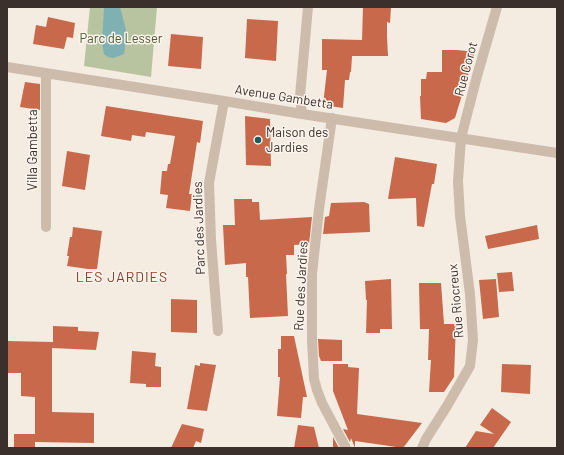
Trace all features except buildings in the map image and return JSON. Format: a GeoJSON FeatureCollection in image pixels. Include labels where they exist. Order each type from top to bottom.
{"type":"FeatureCollection","features":[{"type":"Feature","properties":{"kind":"street"},"geometry":{"type":"LineString","coordinates":[[302,114],[300,96],[308,7]]}},
{"type":"Feature","properties":{"kind":"street","name":"Rue Corot"},"geometry":{"type":"LineString","coordinates":[[462,138],[477,76],[498,7]]}},
{"type":"Feature","properties":{"kind":"street","name":"Avenue Gambetta"},"geometry":{"type":"LineString","coordinates":[[7,67],[557,153]]}},
{"type":"Feature","properties":{"kind":"street","name":"Villa Gambetta"},"geometry":{"type":"LineString","coordinates":[[46,73],[46,227]]}},
{"type":"Feature","properties":{"kind":"street","name":"Parc des Jardies"},"geometry":{"type":"LineString","coordinates":[[218,331],[211,240],[209,183],[224,101]]}},
{"type":"Feature","properties":{"kind":"street","name":"Rue des Jardies"},"geometry":{"type":"LineString","coordinates":[[332,118],[312,274],[312,340],[314,379],[317,390],[322,403],[346,448]]}},
{"type":"Feature","properties":{"kind":"street","name":"Rue Riocreux"},"geometry":{"type":"LineString","coordinates":[[422,448],[470,366],[473,340],[470,294],[460,216],[458,182],[462,138]]}},
{"type":"Feature","properties":{"kind":"green space","name":"Parc de Lesser"},"geometry":{"type":"Polygon","coordinates":[[[90,7],[157,7],[151,77],[84,66],[90,7]]]}},
{"type":"Feature","properties":{"kind":"water"},"geometry":{"type":"Polygon","coordinates":[[[104,7],[120,7],[127,34],[124,54],[113,58],[104,54],[102,43],[104,7]]]}},
{"type":"Feature","properties":{"kind":"place","name":"Maison des Jardies"},"geometry":{"type":"Point","coordinates":[258,140]}},
{"type":"Feature","properties":{"kind":"district","name":"LES JARDIES"},"geometry":{"type":"Point","coordinates":[122,277]}}]}
